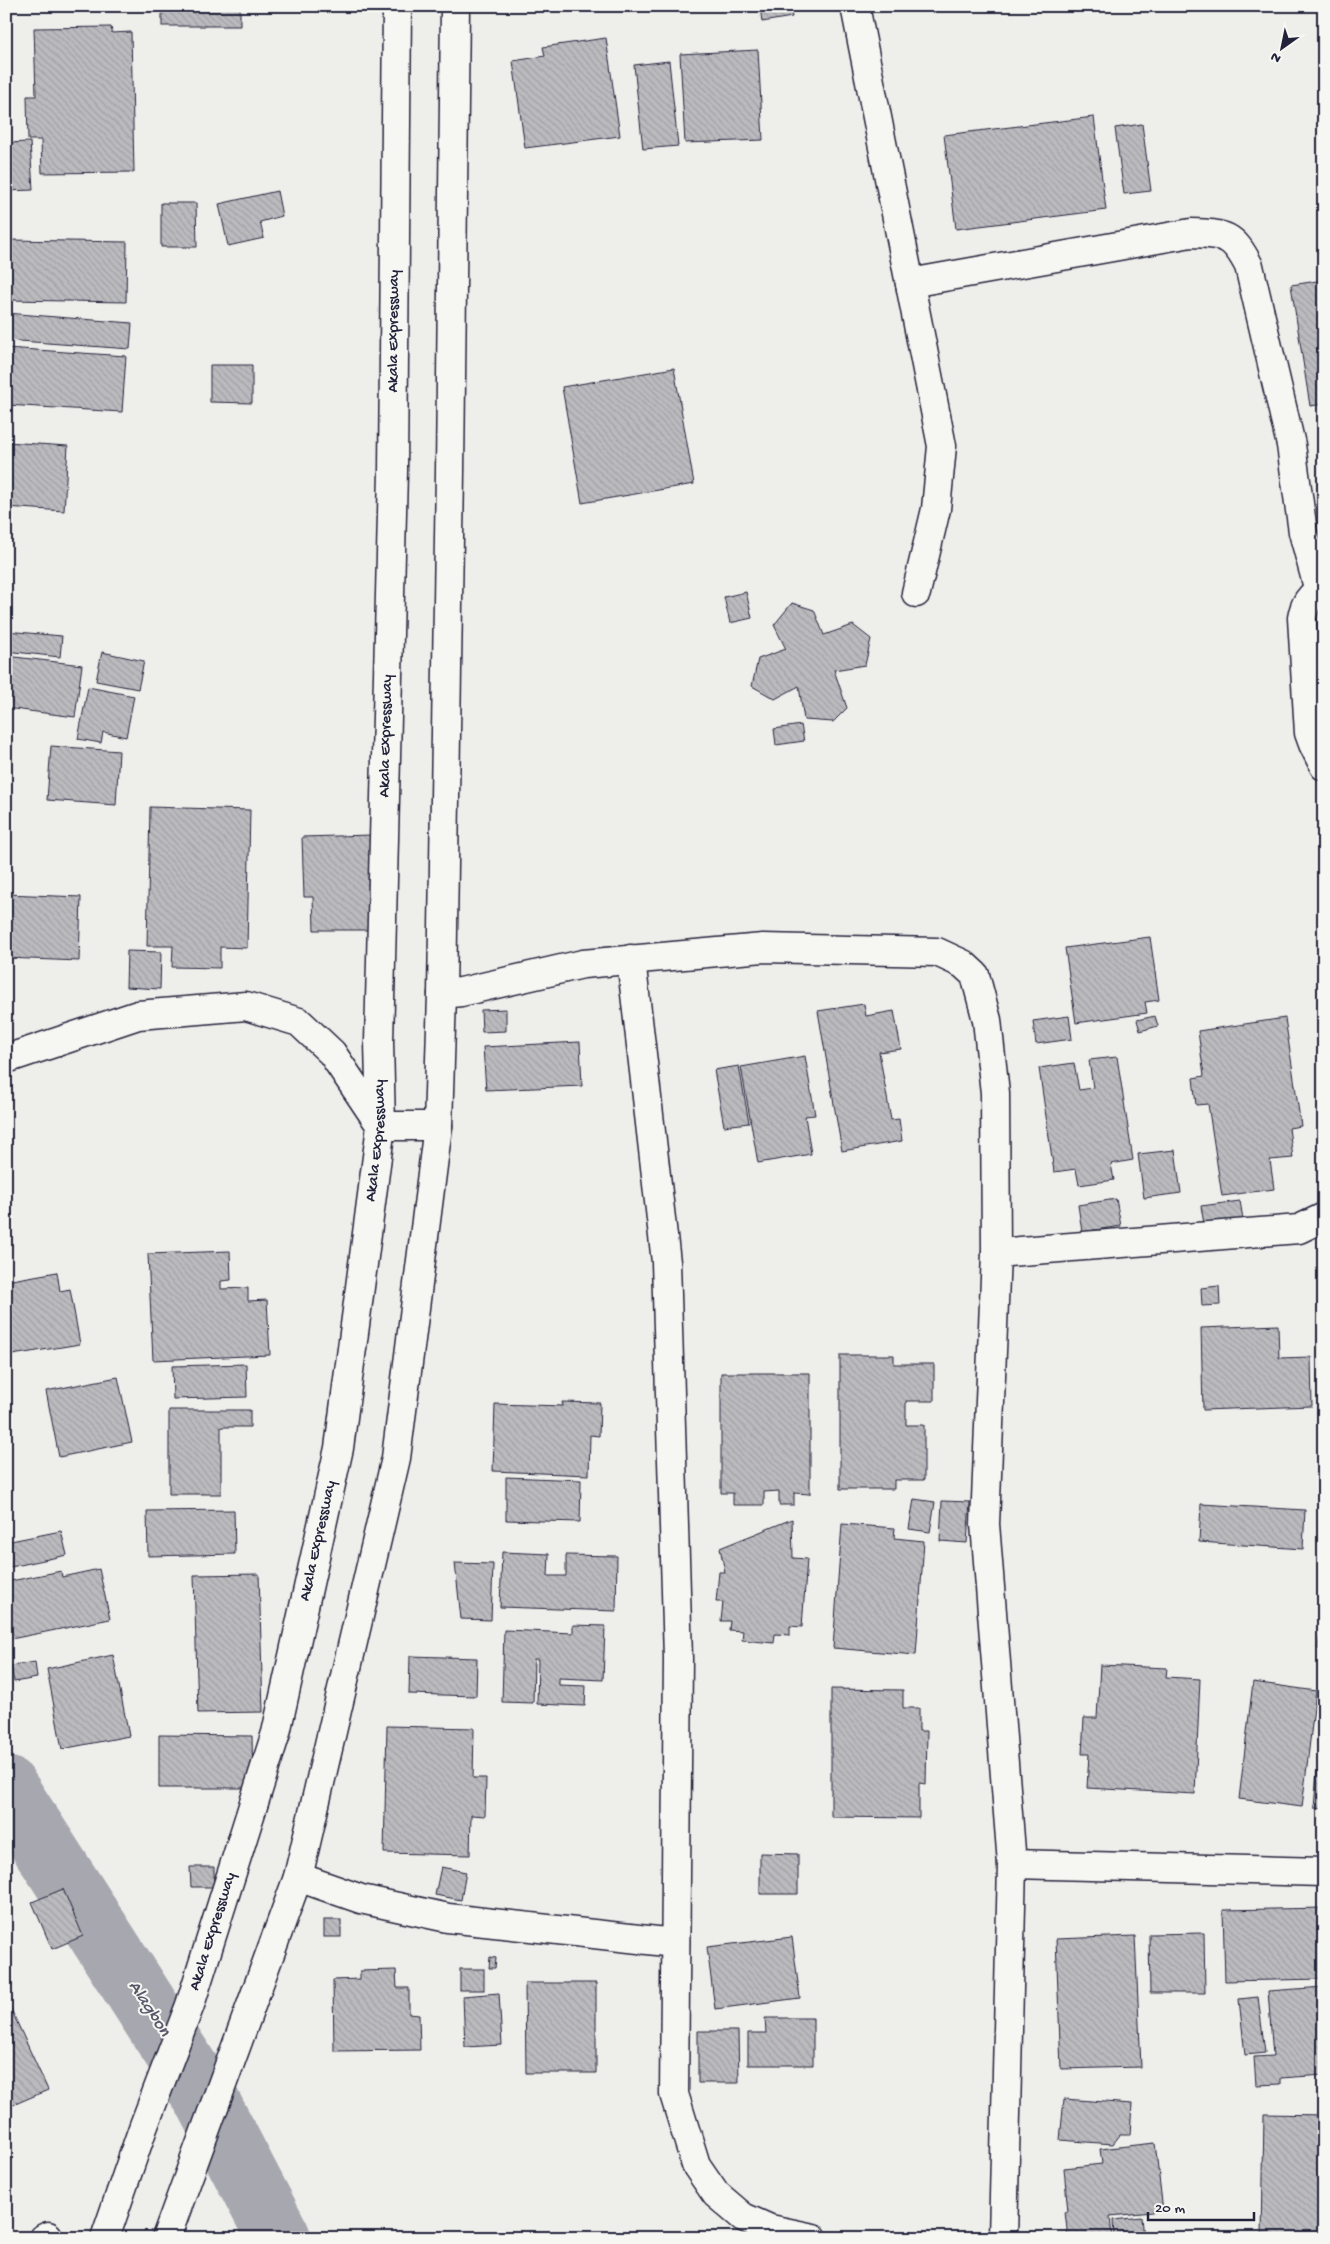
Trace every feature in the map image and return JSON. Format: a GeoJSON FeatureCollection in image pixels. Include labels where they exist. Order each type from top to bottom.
{"type":"FeatureCollection","features":[{"type":"Feature","properties":{"kind":"street","name":"Akala Expressway"},"geometry":{"type":"LineString","coordinates":[[105,2238],[143,2128],[190,2005],[276,1733],[339,1448],[381,1126],[378,1042],[393,472],[397,6]]}},
{"type":"Feature","properties":{"kind":"street"},"geometry":{"type":"LineString","coordinates":[[166,2238],[197,2148],[245,2024],[298,1877],[396,1458],[438,1126],[442,994],[455,6]]}},
{"type":"Feature","properties":{"kind":"street"},"geometry":{"type":"LineString","coordinates":[[855,6],[942,446],[936,509],[916,593]]}},
{"type":"Feature","properties":{"kind":"street"},"geometry":{"type":"LineString","coordinates":[[910,283],[1191,233],[1216,234],[1227,238],[1239,247],[1249,266],[1291,446],[1303,532],[1321,590],[1304,607],[1302,618],[1309,733],[1312,744],[1324,766]]}},
{"type":"Feature","properties":{"kind":"street"},"geometry":{"type":"LineString","coordinates":[[442,994],[462,992],[583,964],[763,948],[937,952],[963,964],[975,975],[987,1020],[995,1094],[996,1253],[985,1524],[1012,1864],[1003,2238]]}},
{"type":"Feature","properties":{"kind":"street"},"geometry":{"type":"LineString","coordinates":[[631,960],[666,1262],[678,1658],[674,2094],[696,2165],[716,2194],[743,2217],[770,2229],[813,2238]]}},
{"type":"Feature","properties":{"kind":"street"},"geometry":{"type":"LineString","coordinates":[[6,1059],[138,1015],[246,1006],[299,1022],[332,1053],[381,1126],[438,1126]]}},
{"type":"Feature","properties":{"kind":"street"},"geometry":{"type":"LineString","coordinates":[[996,1253],[1299,1229],[1324,1217]]}},
{"type":"Feature","properties":{"kind":"street"},"geometry":{"type":"LineString","coordinates":[[1012,1864],[1324,1872]]}},
{"type":"Feature","properties":{"kind":"street"},"geometry":{"type":"LineString","coordinates":[[298,1877],[362,1899],[448,1918],[675,1943]]}},
{"type":"Feature","properties":{"kind":"building"},"geometry":{"type":"Polygon","coordinates":[[[162,6],[240,6],[240,26],[162,26],[162,6]]]}},
{"type":"Feature","properties":{"kind":"building"},"geometry":{"type":"Polygon","coordinates":[[[760,6],[790,6],[792,17],[762,22],[760,6]]]}},
{"type":"Feature","properties":{"kind":"building"},"geometry":{"type":"Polygon","coordinates":[[[111,27],[112,33],[131,32],[134,172],[42,173],[41,140],[28,140],[27,96],[36,96],[34,28],[111,27]]]}},
{"type":"Feature","properties":{"kind":"building"},"geometry":{"type":"Polygon","coordinates":[[[606,38],[620,136],[525,148],[513,61],[545,56],[543,47],[606,38]]]}},
{"type":"Feature","properties":{"kind":"building"},"geometry":{"type":"Polygon","coordinates":[[[758,50],[763,140],[685,143],[680,54],[758,50]]]}},
{"type":"Feature","properties":{"kind":"building"},"geometry":{"type":"Polygon","coordinates":[[[669,61],[678,146],[643,149],[634,65],[669,61]]]}},
{"type":"Feature","properties":{"kind":"building"},"geometry":{"type":"Polygon","coordinates":[[[1094,117],[1106,210],[956,229],[944,135],[1094,117]]]}},
{"type":"Feature","properties":{"kind":"building"},"geometry":{"type":"Polygon","coordinates":[[[1142,124],[1151,191],[1124,194],[1115,128],[1142,124]]]}},
{"type":"Feature","properties":{"kind":"building"},"geometry":{"type":"Polygon","coordinates":[[[30,142],[33,190],[6,191],[6,143],[30,142]]]}},
{"type":"Feature","properties":{"kind":"building"},"geometry":{"type":"Polygon","coordinates":[[[277,191],[282,216],[260,222],[264,238],[228,246],[219,204],[277,191]]]}},
{"type":"Feature","properties":{"kind":"building"},"geometry":{"type":"Polygon","coordinates":[[[161,203],[196,203],[197,247],[161,247],[161,203]]]}},
{"type":"Feature","properties":{"kind":"building"},"geometry":{"type":"Polygon","coordinates":[[[10,240],[127,242],[126,302],[9,300],[10,240]]]}},
{"type":"Feature","properties":{"kind":"building"},"geometry":{"type":"Polygon","coordinates":[[[1324,280],[1324,404],[1310,406],[1291,285],[1324,280]]]}},
{"type":"Feature","properties":{"kind":"building"},"geometry":{"type":"Polygon","coordinates":[[[6,313],[132,323],[130,349],[6,340],[6,313]]]}},
{"type":"Feature","properties":{"kind":"building"},"geometry":{"type":"Polygon","coordinates":[[[6,348],[126,356],[122,412],[6,405],[6,348]]]}},
{"type":"Feature","properties":{"kind":"building"},"geometry":{"type":"Polygon","coordinates":[[[210,365],[252,365],[252,403],[210,402],[210,365]]]}},
{"type":"Feature","properties":{"kind":"building"},"geometry":{"type":"Polygon","coordinates":[[[674,368],[694,484],[582,503],[562,387],[674,368]]]}},
{"type":"Feature","properties":{"kind":"building"},"geometry":{"type":"Polygon","coordinates":[[[6,442],[68,446],[64,511],[6,507],[6,442]]]}},
{"type":"Feature","properties":{"kind":"building"},"geometry":{"type":"Polygon","coordinates":[[[746,592],[752,618],[730,623],[724,597],[746,592]]]}},
{"type":"Feature","properties":{"kind":"building"},"geometry":{"type":"Polygon","coordinates":[[[792,603],[814,610],[824,635],[853,625],[871,639],[865,665],[834,670],[847,708],[833,722],[804,720],[799,686],[775,699],[752,686],[758,659],[786,649],[774,625],[792,603]]]}},
{"type":"Feature","properties":{"kind":"building"},"geometry":{"type":"Polygon","coordinates":[[[6,631],[62,636],[60,657],[6,651],[6,631]]]}},
{"type":"Feature","properties":{"kind":"building"},"geometry":{"type":"Polygon","coordinates":[[[102,652],[144,661],[138,689],[96,681],[102,652]]]}},
{"type":"Feature","properties":{"kind":"building"},"geometry":{"type":"Polygon","coordinates":[[[6,656],[82,665],[75,717],[6,708],[6,656]]]}},
{"type":"Feature","properties":{"kind":"building"},"geometry":{"type":"Polygon","coordinates":[[[88,687],[134,696],[126,737],[103,732],[101,743],[78,739],[88,687]]]}},
{"type":"Feature","properties":{"kind":"building"},"geometry":{"type":"Polygon","coordinates":[[[801,725],[804,741],[776,745],[774,729],[801,725]]]}},
{"type":"Feature","properties":{"kind":"building"},"geometry":{"type":"Polygon","coordinates":[[[51,746],[119,751],[116,805],[47,800],[51,746]]]}},
{"type":"Feature","properties":{"kind":"building"},"geometry":{"type":"Polygon","coordinates":[[[150,807],[250,810],[247,948],[220,947],[220,968],[172,967],[173,946],[147,946],[150,807]]]}},
{"type":"Feature","properties":{"kind":"building"},"geometry":{"type":"Polygon","coordinates":[[[372,835],[381,930],[314,930],[313,897],[304,897],[302,837],[372,835]]]}},
{"type":"Feature","properties":{"kind":"building"},"geometry":{"type":"Polygon","coordinates":[[[6,894],[81,897],[79,961],[6,958],[6,894]]]}},
{"type":"Feature","properties":{"kind":"building"},"geometry":{"type":"Polygon","coordinates":[[[1150,937],[1159,1000],[1145,1002],[1147,1013],[1076,1023],[1065,948],[1150,937]]]}},
{"type":"Feature","properties":{"kind":"building"},"geometry":{"type":"Polygon","coordinates":[[[127,951],[161,952],[160,989],[126,987],[127,951]]]}},
{"type":"Feature","properties":{"kind":"building"},"geometry":{"type":"Polygon","coordinates":[[[864,1004],[866,1016],[894,1011],[901,1049],[879,1052],[891,1120],[899,1119],[902,1141],[842,1151],[818,1011],[864,1004]]]}},
{"type":"Feature","properties":{"kind":"building"},"geometry":{"type":"Polygon","coordinates":[[[506,1009],[506,1031],[482,1032],[481,1010],[506,1009]]]}},
{"type":"Feature","properties":{"kind":"building"},"geometry":{"type":"Polygon","coordinates":[[[1069,1016],[1072,1039],[1036,1044],[1033,1021],[1069,1016]]]}},
{"type":"Feature","properties":{"kind":"building"},"geometry":{"type":"Polygon","coordinates":[[[1155,1016],[1158,1026],[1140,1031],[1137,1020],[1155,1016]]]}},
{"type":"Feature","properties":{"kind":"building"},"geometry":{"type":"Polygon","coordinates":[[[1285,1018],[1301,1126],[1289,1128],[1293,1158],[1270,1160],[1274,1189],[1222,1196],[1208,1104],[1196,1105],[1193,1078],[1204,1076],[1198,1031],[1285,1018]]]}},
{"type":"Feature","properties":{"kind":"building"},"geometry":{"type":"Polygon","coordinates":[[[580,1042],[582,1086],[486,1090],[483,1047],[580,1042]]]}},
{"type":"Feature","properties":{"kind":"building"},"geometry":{"type":"Polygon","coordinates":[[[805,1056],[815,1115],[805,1116],[811,1154],[758,1163],[741,1067],[805,1056]]]}},
{"type":"Feature","properties":{"kind":"building"},"geometry":{"type":"Polygon","coordinates":[[[1117,1057],[1133,1160],[1111,1164],[1114,1180],[1079,1185],[1076,1169],[1054,1172],[1039,1068],[1074,1063],[1079,1090],[1093,1088],[1089,1060],[1117,1057]]]}},
{"type":"Feature","properties":{"kind":"building"},"geometry":{"type":"Polygon","coordinates":[[[739,1066],[749,1123],[724,1126],[714,1070],[739,1066]]]}},
{"type":"Feature","properties":{"kind":"building"},"geometry":{"type":"Polygon","coordinates":[[[1175,1150],[1181,1193],[1144,1198],[1138,1154],[1175,1150]]]}},
{"type":"Feature","properties":{"kind":"building"},"geometry":{"type":"Polygon","coordinates":[[[1116,1199],[1121,1226],[1082,1232],[1078,1205],[1116,1199]]]}},
{"type":"Feature","properties":{"kind":"building"},"geometry":{"type":"Polygon","coordinates":[[[1240,1201],[1243,1219],[1204,1224],[1201,1206],[1240,1201]]]}},
{"type":"Feature","properties":{"kind":"building"},"geometry":{"type":"Polygon","coordinates":[[[230,1251],[231,1280],[221,1281],[221,1289],[248,1288],[248,1301],[267,1300],[270,1355],[153,1360],[148,1254],[230,1251]]]}},
{"type":"Feature","properties":{"kind":"building"},"geometry":{"type":"Polygon","coordinates":[[[57,1272],[60,1291],[70,1289],[80,1344],[6,1356],[6,1281],[57,1272]]]}},
{"type":"Feature","properties":{"kind":"building"},"geometry":{"type":"Polygon","coordinates":[[[1219,1286],[1220,1305],[1202,1306],[1201,1288],[1219,1286]]]}},
{"type":"Feature","properties":{"kind":"building"},"geometry":{"type":"Polygon","coordinates":[[[1278,1325],[1279,1358],[1311,1357],[1312,1406],[1203,1410],[1201,1328],[1278,1325]]]}},
{"type":"Feature","properties":{"kind":"building"},"geometry":{"type":"Polygon","coordinates":[[[840,1355],[894,1355],[894,1364],[934,1364],[934,1401],[906,1401],[906,1425],[924,1425],[924,1480],[894,1480],[894,1489],[840,1489],[840,1355]]]}},
{"type":"Feature","properties":{"kind":"building"},"geometry":{"type":"Polygon","coordinates":[[[246,1364],[247,1397],[173,1399],[172,1366],[246,1364]]]}},
{"type":"Feature","properties":{"kind":"building"},"geometry":{"type":"Polygon","coordinates":[[[721,1373],[810,1373],[810,1494],[794,1493],[794,1505],[779,1505],[779,1491],[764,1492],[764,1505],[733,1505],[733,1493],[721,1493],[721,1373]]]}},
{"type":"Feature","properties":{"kind":"building"},"geometry":{"type":"Polygon","coordinates":[[[118,1377],[132,1442],[59,1457],[46,1391],[118,1377]]]}},
{"type":"Feature","properties":{"kind":"building"},"geometry":{"type":"Polygon","coordinates":[[[562,1402],[600,1403],[599,1436],[590,1435],[589,1475],[493,1471],[495,1404],[563,1406],[562,1402]]]}},
{"type":"Feature","properties":{"kind":"building"},"geometry":{"type":"Polygon","coordinates":[[[169,1410],[250,1410],[250,1427],[221,1427],[221,1494],[169,1494],[169,1410]]]}},
{"type":"Feature","properties":{"kind":"building"},"geometry":{"type":"Polygon","coordinates":[[[506,1477],[581,1480],[580,1522],[506,1520],[506,1477]]]}},
{"type":"Feature","properties":{"kind":"building"},"geometry":{"type":"Polygon","coordinates":[[[914,1499],[935,1502],[930,1532],[909,1529],[914,1499]]]}},
{"type":"Feature","properties":{"kind":"building"},"geometry":{"type":"Polygon","coordinates":[[[942,1501],[970,1502],[967,1543],[940,1541],[942,1501]]]}},
{"type":"Feature","properties":{"kind":"building"},"geometry":{"type":"Polygon","coordinates":[[[1201,1504],[1305,1510],[1303,1549],[1199,1542],[1201,1504]]]}},
{"type":"Feature","properties":{"kind":"building"},"geometry":{"type":"Polygon","coordinates":[[[234,1510],[235,1554],[148,1556],[147,1511],[234,1510]]]}},
{"type":"Feature","properties":{"kind":"building"},"geometry":{"type":"Polygon","coordinates":[[[792,1519],[793,1558],[807,1559],[802,1627],[790,1626],[790,1635],[775,1634],[774,1643],[742,1640],[743,1631],[729,1630],[730,1621],[721,1621],[723,1602],[716,1602],[719,1572],[725,1572],[720,1548],[792,1519]]]}},
{"type":"Feature","properties":{"kind":"building"},"geometry":{"type":"Polygon","coordinates":[[[842,1524],[895,1528],[894,1538],[924,1541],[916,1655],[833,1648],[842,1524]]]}},
{"type":"Feature","properties":{"kind":"building"},"geometry":{"type":"Polygon","coordinates":[[[61,1531],[67,1555],[6,1568],[6,1542],[61,1531]]]}},
{"type":"Feature","properties":{"kind":"building"},"geometry":{"type":"Polygon","coordinates":[[[502,1552],[549,1554],[548,1576],[566,1576],[566,1555],[617,1556],[616,1611],[500,1607],[502,1552]]]}},
{"type":"Feature","properties":{"kind":"building"},"geometry":{"type":"Polygon","coordinates":[[[455,1563],[493,1564],[491,1620],[461,1619],[455,1563]]]}},
{"type":"Feature","properties":{"kind":"building"},"geometry":{"type":"Polygon","coordinates":[[[99,1569],[110,1619],[6,1640],[6,1582],[61,1571],[62,1577],[99,1569]]]}},
{"type":"Feature","properties":{"kind":"building"},"geometry":{"type":"Polygon","coordinates":[[[259,1574],[263,1712],[198,1713],[194,1575],[259,1574]]]}},
{"type":"Feature","properties":{"kind":"building"},"geometry":{"type":"Polygon","coordinates":[[[1324,1588],[1324,1650],[1318,1649],[1324,1588]]]}},
{"type":"Feature","properties":{"kind":"building"},"geometry":{"type":"Polygon","coordinates":[[[573,1625],[605,1626],[603,1680],[559,1678],[559,1685],[586,1686],[585,1706],[537,1704],[538,1659],[534,1659],[533,1703],[502,1702],[504,1630],[573,1633],[573,1625]]]}},
{"type":"Feature","properties":{"kind":"building"},"geometry":{"type":"Polygon","coordinates":[[[113,1655],[129,1736],[62,1749],[47,1669],[113,1655]]]}},
{"type":"Feature","properties":{"kind":"building"},"geometry":{"type":"Polygon","coordinates":[[[410,1656],[477,1658],[476,1696],[409,1694],[410,1656]]]}},
{"type":"Feature","properties":{"kind":"building"},"geometry":{"type":"Polygon","coordinates":[[[35,1662],[37,1678],[14,1682],[11,1666],[35,1662]]]}},
{"type":"Feature","properties":{"kind":"building"},"geometry":{"type":"Polygon","coordinates":[[[1100,1665],[1167,1668],[1166,1677],[1200,1679],[1195,1794],[1087,1788],[1089,1754],[1082,1754],[1084,1718],[1097,1718],[1100,1665]]]}},
{"type":"Feature","properties":{"kind":"building"},"geometry":{"type":"Polygon","coordinates":[[[1253,1682],[1316,1691],[1302,1807],[1239,1799],[1253,1682]]]}},
{"type":"Feature","properties":{"kind":"building"},"geometry":{"type":"Polygon","coordinates":[[[831,1689],[903,1690],[903,1708],[919,1708],[919,1731],[927,1731],[926,1784],[919,1783],[919,1818],[831,1817],[831,1689]]]}},
{"type":"Feature","properties":{"kind":"building"},"geometry":{"type":"Polygon","coordinates":[[[387,1726],[474,1728],[473,1778],[486,1778],[485,1816],[471,1815],[470,1855],[384,1853],[387,1726]]]}},
{"type":"Feature","properties":{"kind":"building"},"geometry":{"type":"Polygon","coordinates":[[[159,1735],[252,1736],[253,1788],[159,1788],[159,1735]]]}},
{"type":"Feature","properties":{"kind":"building"},"geometry":{"type":"Polygon","coordinates":[[[1324,1752],[1324,1809],[1314,1808],[1317,1771],[1322,1771],[1324,1752]]]}},
{"type":"Feature","properties":{"kind":"building"},"geometry":{"type":"Polygon","coordinates":[[[760,1853],[798,1854],[798,1894],[760,1894],[760,1853]]]}},
{"type":"Feature","properties":{"kind":"building"},"geometry":{"type":"Polygon","coordinates":[[[190,1867],[214,1867],[214,1887],[191,1887],[190,1867]]]}},
{"type":"Feature","properties":{"kind":"building"},"geometry":{"type":"Polygon","coordinates":[[[441,1867],[466,1872],[461,1900],[435,1895],[441,1867]]]}},
{"type":"Feature","properties":{"kind":"building"},"geometry":{"type":"Polygon","coordinates":[[[63,1889],[83,1936],[52,1949],[32,1902],[63,1889]]]}},
{"type":"Feature","properties":{"kind":"building"},"geometry":{"type":"Polygon","coordinates":[[[1324,1908],[1324,1979],[1225,1981],[1223,1910],[1324,1908]]]}},
{"type":"Feature","properties":{"kind":"building"},"geometry":{"type":"Polygon","coordinates":[[[324,1920],[341,1920],[341,1937],[324,1937],[324,1920]]]}},
{"type":"Feature","properties":{"kind":"building"},"geometry":{"type":"Polygon","coordinates":[[[1204,1933],[1205,1993],[1150,1993],[1149,1934],[1204,1933]]]}},
{"type":"Feature","properties":{"kind":"building"},"geometry":{"type":"Polygon","coordinates":[[[1135,1936],[1141,2067],[1061,2069],[1056,1939],[1135,1936]]]}},
{"type":"Feature","properties":{"kind":"building"},"geometry":{"type":"Polygon","coordinates":[[[792,1937],[800,1998],[715,2009],[707,1947],[792,1937]]]}},
{"type":"Feature","properties":{"kind":"building"},"geometry":{"type":"Polygon","coordinates":[[[490,1957],[496,1958],[495,1968],[489,1968],[490,1957]]]}},
{"type":"Feature","properties":{"kind":"building"},"geometry":{"type":"Polygon","coordinates":[[[460,1969],[484,1969],[484,1990],[460,1990],[460,1969]]]}},
{"type":"Feature","properties":{"kind":"building"},"geometry":{"type":"Polygon","coordinates":[[[396,1970],[397,1988],[409,1988],[409,2014],[419,2015],[420,2050],[334,2051],[333,1980],[360,1979],[360,1971],[396,1970]]]}},
{"type":"Feature","properties":{"kind":"building"},"geometry":{"type":"Polygon","coordinates":[[[525,1983],[596,1983],[596,2073],[526,2073],[525,1983]]]}},
{"type":"Feature","properties":{"kind":"building"},"geometry":{"type":"Polygon","coordinates":[[[1324,1987],[1324,2075],[1281,2078],[1281,2084],[1256,2085],[1254,2057],[1273,2056],[1268,1991],[1324,1987]]]}},
{"type":"Feature","properties":{"kind":"building"},"geometry":{"type":"Polygon","coordinates":[[[499,1993],[502,2045],[465,2047],[463,1996],[499,1993]]]}},
{"type":"Feature","properties":{"kind":"building"},"geometry":{"type":"Polygon","coordinates":[[[1258,1997],[1265,2053],[1245,2055],[1239,1999],[1258,1997]]]}},
{"type":"Feature","properties":{"kind":"building"},"geometry":{"type":"Polygon","coordinates":[[[10,2007],[48,2090],[6,2108],[6,2008],[10,2007]]]}},
{"type":"Feature","properties":{"kind":"building"},"geometry":{"type":"Polygon","coordinates":[[[765,2018],[813,2018],[813,2065],[748,2065],[748,2033],[766,2033],[765,2018]]]}},
{"type":"Feature","properties":{"kind":"building"},"geometry":{"type":"Polygon","coordinates":[[[698,2031],[738,2031],[739,2083],[698,2083],[698,2031]]]}},
{"type":"Feature","properties":{"kind":"building"},"geometry":{"type":"Polygon","coordinates":[[[1064,2099],[1132,2104],[1130,2135],[1120,2135],[1113,2144],[1060,2140],[1064,2099]]]}},
{"type":"Feature","properties":{"kind":"building"},"geometry":{"type":"Polygon","coordinates":[[[1264,2114],[1324,2115],[1324,2230],[1320,2230],[1320,2238],[1262,2238],[1264,2114]]]}},
{"type":"Feature","properties":{"kind":"building"},"geometry":{"type":"Polygon","coordinates":[[[1155,2143],[1163,2211],[1110,2216],[1112,2238],[1068,2238],[1065,2212],[1068,2212],[1064,2168],[1102,2164],[1100,2149],[1155,2143]]]}},
{"type":"Feature","properties":{"kind":"building"},"geometry":{"type":"Polygon","coordinates":[[[1141,2217],[1143,2238],[1114,2238],[1113,2220],[1141,2217]]]}},
{"type":"Feature","properties":{"kind":"waterway","name":"Alagbon"},"geometry":{"type":"LineString","coordinates":[[6,1788],[208,2102],[279,2238]]}}]}
